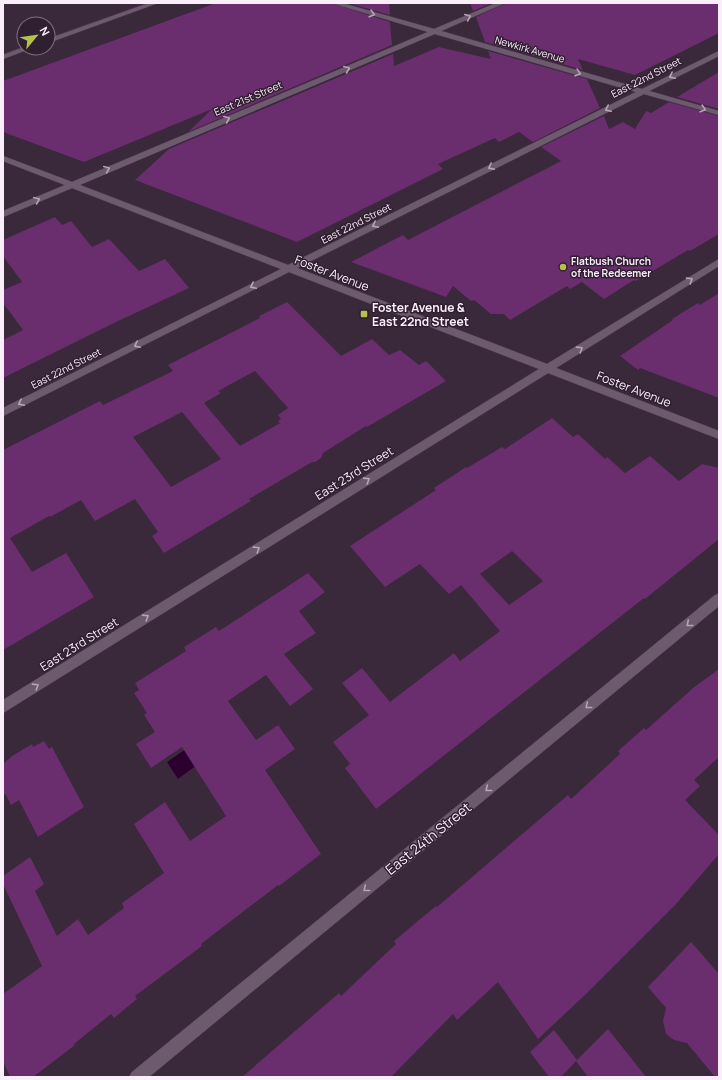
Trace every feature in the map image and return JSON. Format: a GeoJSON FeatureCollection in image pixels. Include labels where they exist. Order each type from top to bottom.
{"type":"FeatureCollection","features":[{"type":"Feature","properties":{"kind":"street"},"geometry":{"type":"LineString","coordinates":[[56,38],[155,3]]}},
{"type":"Feature","properties":{"kind":"street","name":"Newkirk Avenue"},"geometry":{"type":"LineString","coordinates":[[335,3],[719,113]]}},
{"type":"Feature","properties":{"kind":"street","name":"East 21st Street"},"geometry":{"type":"LineString","coordinates":[[3,214],[502,3]]}},
{"type":"Feature","properties":{"kind":"street"},"geometry":{"type":"LineString","coordinates":[[3,57],[16,52]]}},
{"type":"Feature","properties":{"kind":"street","name":"East 22nd Street"},"geometry":{"type":"LineString","coordinates":[[3,412],[719,53]]}},
{"type":"Feature","properties":{"kind":"street","name":"Foster Avenue"},"geometry":{"type":"LineString","coordinates":[[3,158],[719,435]]}},
{"type":"Feature","properties":{"kind":"street","name":"East 23rd Street"},"geometry":{"type":"LineString","coordinates":[[3,707],[546,368],[575,352],[719,262]]}},
{"type":"Feature","properties":{"kind":"street","name":"East 24th Street"},"geometry":{"type":"LineString","coordinates":[[138,1077],[719,599]]}},
{"type":"Feature","properties":{"kind":"shaded area"},"geometry":{"type":"Polygon","coordinates":[[[202,738],[213,753],[178,779],[167,762],[202,738]]]}},
{"type":"Feature","properties":{"kind":"building"},"geometry":{"type":"Polygon","coordinates":[[[216,3],[331,3],[390,22],[392,45],[188,132],[212,109],[84,162],[3,132],[3,81],[216,3]]]}},
{"type":"Feature","properties":{"kind":"building"},"geometry":{"type":"Polygon","coordinates":[[[348,3],[389,3],[390,15],[348,3]]]}},
{"type":"Feature","properties":{"kind":"building"},"geometry":{"type":"Polygon","coordinates":[[[470,3],[492,3],[473,11],[470,3]]]}},
{"type":"Feature","properties":{"kind":"building"},"geometry":{"type":"Polygon","coordinates":[[[506,3],[719,3],[719,33],[635,75],[578,59],[583,70],[485,42],[476,17],[506,3]]]}},
{"type":"Feature","properties":{"kind":"building"},"geometry":{"type":"Polygon","coordinates":[[[439,47],[491,59],[488,51],[587,79],[600,108],[533,142],[519,132],[499,142],[495,138],[438,164],[443,169],[297,242],[135,180],[169,149],[393,54],[394,66],[439,47]]]}},
{"type":"Feature","properties":{"kind":"building"},"geometry":{"type":"Polygon","coordinates":[[[719,72],[719,109],[677,97],[719,72]]]}},
{"type":"Feature","properties":{"kind":"building"},"geometry":{"type":"Polygon","coordinates":[[[669,102],[719,116],[719,234],[690,251],[688,250],[636,281],[634,280],[604,299],[582,282],[570,289],[567,286],[510,320],[504,314],[491,314],[474,300],[471,301],[453,286],[446,297],[351,262],[403,235],[408,240],[561,161],[541,147],[604,116],[609,129],[623,122],[635,129],[646,111],[651,113],[669,102]]]}},
{"type":"Feature","properties":{"kind":"building"},"geometry":{"type":"Polygon","coordinates":[[[55,217],[62,225],[71,221],[92,247],[109,239],[139,271],[165,259],[189,288],[3,378],[3,340],[23,330],[3,303],[3,290],[22,282],[3,256],[3,240],[55,217]]]}},
{"type":"Feature","properties":{"kind":"building"},"geometry":{"type":"Polygon","coordinates":[[[719,293],[719,398],[640,368],[638,370],[620,356],[673,320],[672,319],[698,303],[700,305],[719,293]]]}},
{"type":"Feature","properties":{"kind":"building"},"geometry":{"type":"Polygon","coordinates":[[[287,302],[341,356],[372,339],[389,355],[400,350],[419,365],[426,361],[446,381],[367,427],[366,426],[323,453],[321,458],[315,462],[312,462],[249,499],[251,501],[164,553],[152,536],[158,532],[135,499],[95,521],[81,500],[10,538],[32,572],[66,553],[94,597],[3,650],[3,450],[100,401],[103,405],[173,371],[168,365],[260,318],[259,316],[287,302]],[[255,371],[218,391],[221,393],[204,403],[240,446],[280,423],[278,421],[281,419],[278,415],[288,408],[255,371]],[[182,412],[133,437],[171,487],[221,459],[182,412]]]}},
{"type":"Feature","properties":{"kind":"building"},"geometry":{"type":"Polygon","coordinates":[[[552,418],[573,437],[578,434],[605,459],[607,457],[625,473],[650,456],[679,481],[702,464],[719,468],[719,539],[645,599],[644,598],[376,809],[345,768],[350,764],[333,742],[369,715],[342,683],[362,668],[390,702],[454,653],[460,661],[500,631],[461,585],[449,594],[420,564],[385,587],[350,546],[436,490],[434,488],[466,467],[467,468],[502,447],[505,449],[552,418]],[[512,551],[480,574],[509,605],[543,581],[512,551]]]}},
{"type":"Feature","properties":{"kind":"building"},"geometry":{"type":"Polygon","coordinates":[[[308,573],[325,592],[299,611],[316,633],[284,654],[313,689],[290,706],[266,675],[228,701],[256,740],[278,725],[295,749],[265,770],[321,854],[279,886],[278,885],[201,944],[202,946],[135,996],[137,999],[114,1018],[111,1014],[74,1044],[75,1045],[33,1077],[10,1077],[3,1061],[3,994],[42,966],[3,884],[3,876],[30,857],[44,884],[35,891],[57,936],[78,919],[88,935],[124,908],[122,903],[164,873],[134,824],[165,802],[190,841],[226,816],[182,747],[151,768],[136,744],[155,732],[144,715],[147,713],[134,693],[139,690],[135,683],[186,651],[184,647],[216,627],[219,631],[308,573]]]}},
{"type":"Feature","properties":{"kind":"building"},"geometry":{"type":"Polygon","coordinates":[[[719,669],[719,757],[694,780],[700,786],[685,800],[719,835],[719,854],[676,904],[585,995],[538,1039],[498,982],[457,1020],[453,1014],[391,1077],[242,1077],[339,993],[341,996],[396,944],[394,941],[436,906],[437,907],[568,795],[571,799],[620,754],[618,751],[644,728],[646,730],[693,688],[719,669]]]}},
{"type":"Feature","properties":{"kind":"building"},"geometry":{"type":"Polygon","coordinates":[[[44,741],[49,749],[52,747],[84,807],[38,837],[19,800],[11,805],[6,795],[3,793],[3,764],[12,756],[32,744],[33,747],[44,741]]]}},
{"type":"Feature","properties":{"kind":"building"},"geometry":{"type":"Polygon","coordinates":[[[691,942],[719,974],[719,1077],[715,1077],[687,1043],[674,1040],[666,1034],[663,1021],[666,1008],[648,987],[691,942]]]}},
{"type":"Feature","properties":{"kind":"building"},"geometry":{"type":"Polygon","coordinates":[[[608,1029],[646,1077],[588,1077],[576,1061],[608,1029]]]}},
{"type":"Feature","properties":{"kind":"building"},"geometry":{"type":"Polygon","coordinates":[[[554,1030],[577,1060],[561,1077],[549,1077],[530,1052],[554,1030]]]}},
{"type":"Feature","properties":{"kind":"place","name":"Flatbush Church of the Redeemer"},"geometry":{"type":"Point","coordinates":[563,267]}},
{"type":"Feature","properties":{"kind":"place","name":"Foster Avenue & East 22nd Street"},"geometry":{"type":"Point","coordinates":[364,314]}}]}
